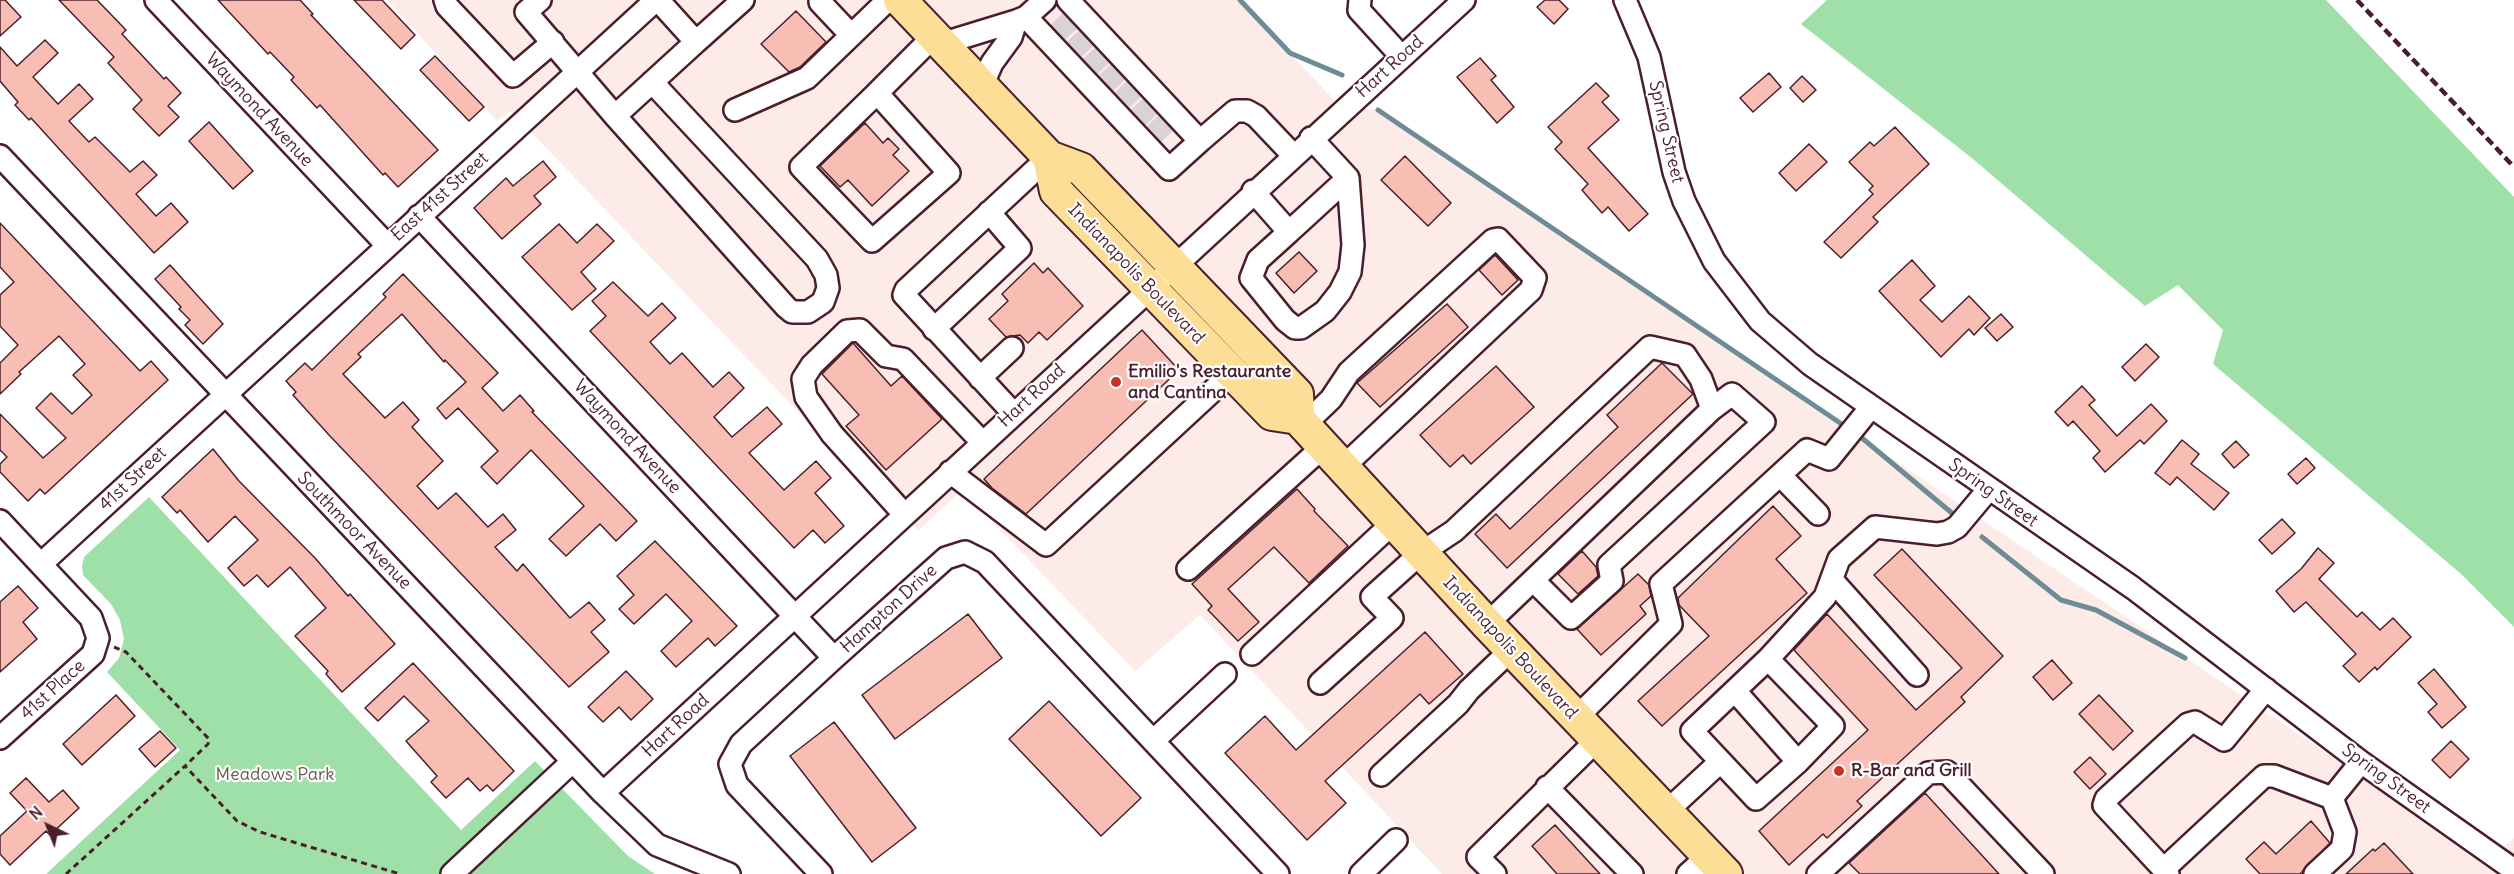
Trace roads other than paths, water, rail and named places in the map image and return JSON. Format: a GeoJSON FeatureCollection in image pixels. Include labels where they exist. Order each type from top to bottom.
{"type":"FeatureCollection","features":[{"type":"Feature","properties":{"kind":"highway","name":"Indianapolis Boulevard"},"geometry":{"type":"LineString","coordinates":[[900,0],[1049,158],[1081,168],[1297,394],[1317,439],[1511,650],[1666,812],[1708,868]]}},
{"type":"Feature","properties":{"kind":"highway","name":"Indianapolis Boulevard"},"geometry":{"type":"LineString","coordinates":[[1049,158],[1056,191],[1272,414],[1317,439]]}},
{"type":"Feature","properties":{"kind":"street","name":"Waymond Avenue"},"geometry":{"type":"LineString","coordinates":[[156,0],[387,245]]}},
{"type":"Feature","properties":{"kind":"street"},"geometry":{"type":"LineString","coordinates":[[445,0],[447,6],[513,76],[553,42]]}},
{"type":"Feature","properties":{"kind":"street","name":"East 41st Street"},"geometry":{"type":"LineString","coordinates":[[225,395],[657,0]]}},
{"type":"Feature","properties":{"kind":"street"},"geometry":{"type":"LineString","coordinates":[[657,0],[696,42]]}},
{"type":"Feature","properties":{"kind":"street"},"geometry":{"type":"LineString","coordinates":[[615,116],[742,0]]}},
{"type":"Feature","properties":{"kind":"street"},"geometry":{"type":"LineString","coordinates":[[735,110],[755,99],[807,78],[888,0]]}},
{"type":"Feature","properties":{"kind":"street"},"geometry":{"type":"LineString","coordinates":[[982,86],[992,63],[1021,19],[1045,0]]}},
{"type":"Feature","properties":{"kind":"street"},"geometry":{"type":"LineString","coordinates":[[1360,0],[1359,10],[1401,56]]}},
{"type":"Feature","properties":{"kind":"street","name":"Hart Road"},"geometry":{"type":"LineString","coordinates":[[603,793],[1253,191],[1464,0]]}},
{"type":"Feature","properties":{"kind":"street","name":"Spring Street"},"geometry":{"type":"LineString","coordinates":[[1625,0],[1649,57],[1680,191],[1714,261],[1760,321],[1810,364],[1988,490],[2133,588],[2361,762],[2514,870]]}},
{"type":"Feature","properties":{"kind":"street"},"geometry":{"type":"LineString","coordinates":[[820,2],[851,36]]}},
{"type":"Feature","properties":{"kind":"street"},"geometry":{"type":"LineString","coordinates":[[527,4],[553,42],[615,116],[786,307],[792,312],[808,312],[823,302],[828,288],[826,275],[817,259],[652,82]]}},
{"type":"Feature","properties":{"kind":"street"},"geometry":{"type":"LineString","coordinates":[[1074,10],[1124,66],[1200,141]]}},
{"type":"Feature","properties":{"kind":"street"},"geometry":{"type":"LineString","coordinates":[[877,93],[949,173],[872,241],[801,167],[877,93],[938,40],[1021,19],[1052,38],[1148,140],[1169,169],[1235,111],[1247,111],[1256,116],[1293,155]]}},
{"type":"Feature","properties":{"kind":"street"},"geometry":{"type":"LineString","coordinates":[[1311,138],[1348,178],[1353,245],[1350,272],[1340,292],[1324,311],[1300,328],[1295,328],[1285,320],[1251,278],[1258,260],[1348,178]]}},
{"type":"Feature","properties":{"kind":"street","name":"Southmoor Avenue"},"geometry":{"type":"LineString","coordinates":[[0,156],[603,793],[657,845],[729,874]]}},
{"type":"Feature","properties":{"kind":"street"},"geometry":{"type":"LineString","coordinates":[[1013,414],[905,298],[906,290],[1049,158]]}},
{"type":"Feature","properties":{"kind":"street"},"geometry":{"type":"LineString","coordinates":[[1253,191],[1289,232]]}},
{"type":"Feature","properties":{"kind":"street"},"geometry":{"type":"LineString","coordinates":[[934,329],[1020,248],[988,212]]}},
{"type":"Feature","properties":{"kind":"street","name":"Waymond Avenue"},"geometry":{"type":"LineString","coordinates":[[419,216],[834,658]]}},
{"type":"Feature","properties":{"kind":"street"},"geometry":{"type":"LineString","coordinates":[[1188,570],[1317,439],[1531,290],[1535,278],[1498,240],[1493,240],[1349,372],[1331,399],[1317,439]]}},
{"type":"Feature","properties":{"kind":"street"},"geometry":{"type":"LineString","coordinates":[[904,514],[832,434],[806,397],[803,378],[812,365],[847,331],[860,330],[886,356],[903,359],[982,442]]}},
{"type":"Feature","properties":{"kind":"street"},"geometry":{"type":"LineString","coordinates":[[1320,683],[1392,618],[1372,597],[1421,553],[1454,531],[1650,347],[1684,355],[1701,379],[1712,409]]}},
{"type":"Feature","properties":{"kind":"street"},"geometry":{"type":"LineString","coordinates":[[980,378],[1012,348]]}},
{"type":"Feature","properties":{"kind":"street"},"geometry":{"type":"LineString","coordinates":[[950,472],[1046,545],[1232,373]]}},
{"type":"Feature","properties":{"kind":"street"},"geometry":{"type":"LineString","coordinates":[[1487,624],[1533,580],[1712,409],[1731,394],[1764,422],[1609,565],[1612,581],[1571,618],[1533,580]]}},
{"type":"Feature","properties":{"kind":"street","name":"41st Street"},"geometry":{"type":"LineString","coordinates":[[41,564],[225,395]]}},
{"type":"Feature","properties":{"kind":"street"},"geometry":{"type":"LineString","coordinates":[[1495,874],[1478,857],[1547,787],[1586,729],[1671,624],[1661,584],[1808,450],[1829,459],[1871,407]]}},
{"type":"Feature","properties":{"kind":"street"},"geometry":{"type":"LineString","coordinates":[[1780,475],[1818,514]]}},
{"type":"Feature","properties":{"kind":"street"},"geometry":{"type":"LineString","coordinates":[[1768,659],[1833,726],[1798,762],[1756,799],[1692,730],[1768,659],[1825,597],[1839,559],[1875,526],[1937,534],[1948,532],[1957,527],[1988,490]]}},
{"type":"Feature","properties":{"kind":"street"},"geometry":{"type":"LineString","coordinates":[[0,521],[41,564]]}},
{"type":"Feature","properties":{"kind":"street"},"geometry":{"type":"LineString","coordinates":[[1252,654],[1393,523]]}},
{"type":"Feature","properties":{"kind":"street","name":"Hampton Drive"},"geometry":{"type":"LineString","coordinates":[[821,874],[737,785],[730,764],[741,744],[834,658],[946,558],[965,552],[985,562],[1278,874]]}},
{"type":"Feature","properties":{"kind":"street","name":"41st Place"},"geometry":{"type":"LineString","coordinates":[[0,738],[93,654],[98,639],[91,618],[41,564]]}},
{"type":"Feature","properties":{"kind":"street"},"geometry":{"type":"LineString","coordinates":[[1832,580],[1917,675]]}},
{"type":"Feature","properties":{"kind":"street"},"geometry":{"type":"LineString","coordinates":[[1382,775],[1458,704],[1469,690],[1511,650]]}},
{"type":"Feature","properties":{"kind":"street"},"geometry":{"type":"LineString","coordinates":[[1153,741],[1226,674]]}},
{"type":"Feature","properties":{"kind":"street"},"geometry":{"type":"LineString","coordinates":[[2265,689],[2224,740],[2195,722],[2188,724],[2106,799],[2104,805],[2166,872],[2264,776],[2274,776],[2332,798],[2345,832],[2342,849],[2315,874]]}},
{"type":"Feature","properties":{"kind":"street"},"geometry":{"type":"LineString","coordinates":[[1735,691],[1798,762]]}},
{"type":"Feature","properties":{"kind":"street"},"geometry":{"type":"LineString","coordinates":[[452,874],[573,761]]}},
{"type":"Feature","properties":{"kind":"street"},"geometry":{"type":"LineString","coordinates":[[1666,812],[1720,762]]}},
{"type":"Feature","properties":{"kind":"street"},"geometry":{"type":"LineString","coordinates":[[2332,798],[2361,762]]}},
{"type":"Feature","properties":{"kind":"street"},"geometry":{"type":"LineString","coordinates":[[1818,874],[1928,773],[1947,772],[2043,874]]}},
{"type":"Feature","properties":{"kind":"street"},"geometry":{"type":"LineString","coordinates":[[1547,787],[1632,874]]}},
{"type":"Feature","properties":{"kind":"street"},"geometry":{"type":"LineString","coordinates":[[1360,874],[1396,840]]}},
{"type":"Feature","properties":{"kind":"waterway"},"geometry":{"type":"LineString","coordinates":[[1240,0],[1290,53],[1342,75]]}},
{"type":"Feature","properties":{"kind":"waterway"},"geometry":{"type":"LineString","coordinates":[[1378,110],[1846,427]]}},
{"type":"Feature","properties":{"kind":"waterway"},"geometry":{"type":"LineString","coordinates":[[1862,438],[1953,514]]}},
{"type":"Feature","properties":{"kind":"waterway"},"geometry":{"type":"LineString","coordinates":[[1982,537],[2061,600],[2096,610],[2185,658]]}},
{"type":"Feature","properties":{"kind":"tunnel"},"geometry":{"type":"LineString","coordinates":[[1055,35],[1074,17]]}},
{"type":"Feature","properties":{"kind":"tunnel"},"geometry":{"type":"LineString","coordinates":[[1071,52],[1090,35]]}},
{"type":"Feature","properties":{"kind":"tunnel"},"geometry":{"type":"LineString","coordinates":[[1087,69],[1106,52]]}},
{"type":"Feature","properties":{"kind":"tunnel"},"geometry":{"type":"LineString","coordinates":[[1103,86],[1122,68]]}},
{"type":"Feature","properties":{"kind":"tunnel"},"geometry":{"type":"LineString","coordinates":[[1119,103],[1138,85]]}},
{"type":"Feature","properties":{"kind":"tunnel"},"geometry":{"type":"LineString","coordinates":[[1135,120],[1155,102]]}},
{"type":"Feature","properties":{"kind":"tunnel"},"geometry":{"type":"LineString","coordinates":[[1151,137],[1170,119]]}},
{"type":"Feature","properties":{"kind":"railway"},"geometry":{"type":"LineString","coordinates":[[2357,0],[2514,167]]}},
{"type":"Feature","properties":{"kind":"place","name":"Emilio's Restaurante and Cantina"},"geometry":{"type":"Point","coordinates":[1116,382]}},
{"type":"Feature","properties":{"kind":"place","name":"R-Bar and Grill"},"geometry":{"type":"Point","coordinates":[1839,771]}},
{"type":"Feature","properties":{"kind":"park label","name":"Meadows Park"},"geometry":{"type":"Point","coordinates":[275,775]}}]}
